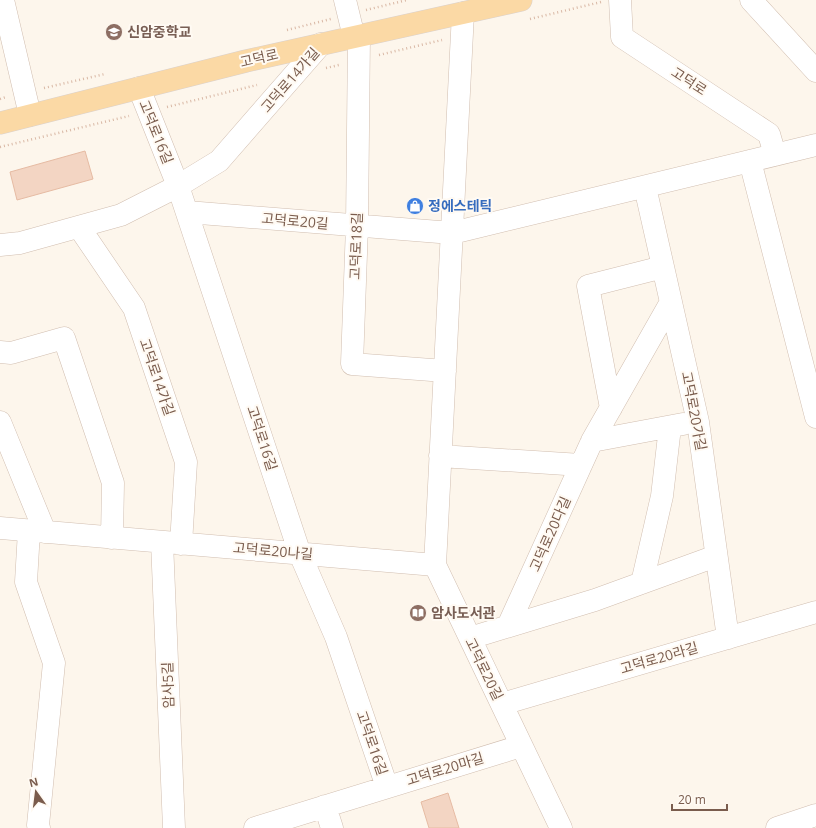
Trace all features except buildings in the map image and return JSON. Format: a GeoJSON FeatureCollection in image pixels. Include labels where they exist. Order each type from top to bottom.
{"type":"FeatureCollection","features":[{"type":"Feature","properties":{"kind":"main road","name":"고덕로"},"geometry":{"type":"LineString","coordinates":[[0,123],[246,61],[521,0]]}},
{"type":"Feature","properties":{"kind":"street"},"geometry":{"type":"LineString","coordinates":[[3,0],[30,115]]}},
{"type":"Feature","properties":{"kind":"street","name":"고덕로18길"},"geometry":{"type":"LineString","coordinates":[[345,0],[356,36],[356,226],[352,364],[445,371]]}},
{"type":"Feature","properties":{"kind":"street","name":"고덕로"},"geometry":{"type":"LineString","coordinates":[[620,0],[622,37],[769,134],[775,155]]}},
{"type":"Feature","properties":{"kind":"street"},"geometry":{"type":"LineString","coordinates":[[751,0],[816,71]]}},
{"type":"Feature","properties":{"kind":"street","name":"고덕로20길"},"geometry":{"type":"LineString","coordinates":[[463,13],[435,565],[561,828]]}},
{"type":"Feature","properties":{"kind":"street","name":"고덕로14가길"},"geometry":{"type":"LineString","coordinates":[[0,244],[20,243],[120,216],[178,186],[219,161],[321,44]]}},
{"type":"Feature","properties":{"kind":"street","name":"고덕로16길"},"geometry":{"type":"LineString","coordinates":[[139,88],[187,212],[300,554],[336,638],[387,787]]}},
{"type":"Feature","properties":{"kind":"street"},"geometry":{"type":"LineString","coordinates":[[452,233],[816,145]]}},
{"type":"Feature","properties":{"kind":"street"},"geometry":{"type":"LineString","coordinates":[[750,161],[816,417]]}},
{"type":"Feature","properties":{"kind":"street","name":"고덕로20가길"},"geometry":{"type":"LineString","coordinates":[[645,187],[698,422],[728,638]]}},
{"type":"Feature","properties":{"kind":"street","name":"고덕로20길"},"geometry":{"type":"LineString","coordinates":[[187,212],[452,233]]}},
{"type":"Feature","properties":{"kind":"street","name":"고덕로14가길"},"geometry":{"type":"LineString","coordinates":[[78,227],[134,308],[186,462],[171,543]]}},
{"type":"Feature","properties":{"kind":"street"},"geometry":{"type":"LineString","coordinates":[[611,408],[588,286],[663,267]]}},
{"type":"Feature","properties":{"kind":"street","name":"고덕로20다길"},"geometry":{"type":"LineString","coordinates":[[508,626],[592,441],[671,302]]}},
{"type":"Feature","properties":{"kind":"street"},"geometry":{"type":"LineString","coordinates":[[0,352],[11,352],[64,338],[113,482],[112,538]]}},
{"type":"Feature","properties":{"kind":"street"},"geometry":{"type":"LineString","coordinates":[[0,422],[37,532],[26,582],[54,663],[38,828]]}},
{"type":"Feature","properties":{"kind":"street"},"geometry":{"type":"LineString","coordinates":[[592,441],[698,422]]}},
{"type":"Feature","properties":{"kind":"street"},"geometry":{"type":"LineString","coordinates":[[642,583],[662,496],[670,427]]}},
{"type":"Feature","properties":{"kind":"street"},"geometry":{"type":"LineString","coordinates":[[440,456],[581,465]]}},
{"type":"Feature","properties":{"kind":"street","name":"고덕로20나길"},"geometry":{"type":"LineString","coordinates":[[0,528],[435,565]]}},
{"type":"Feature","properties":{"kind":"street","name":"암사5길"},"geometry":{"type":"LineString","coordinates":[[171,543],[174,828]]}},
{"type":"Feature","properties":{"kind":"street"},"geometry":{"type":"LineString","coordinates":[[470,638],[595,600],[716,556]]}},
{"type":"Feature","properties":{"kind":"street","name":"고덕로20라길"},"geometry":{"type":"LineString","coordinates":[[502,704],[816,612]]}},
{"type":"Feature","properties":{"kind":"street","name":"고덕로20마길"},"geometry":{"type":"LineString","coordinates":[[255,828],[521,746]]}},
{"type":"Feature","properties":{"kind":"street"},"geometry":{"type":"LineString","coordinates":[[325,806],[332,828]]}},
{"type":"Feature","properties":{"kind":"street"},"geometry":{"type":"LineString","coordinates":[[777,828],[816,815]]}},
{"type":"Feature","properties":{"kind":"place","name":"신암중학교"},"geometry":{"type":"Point","coordinates":[114,32]}},
{"type":"Feature","properties":{"kind":"place","name":"정에스테틱"},"geometry":{"type":"Point","coordinates":[415,206]}},
{"type":"Feature","properties":{"kind":"place","name":"암사도서관"},"geometry":{"type":"Point","coordinates":[418,613]}}]}
